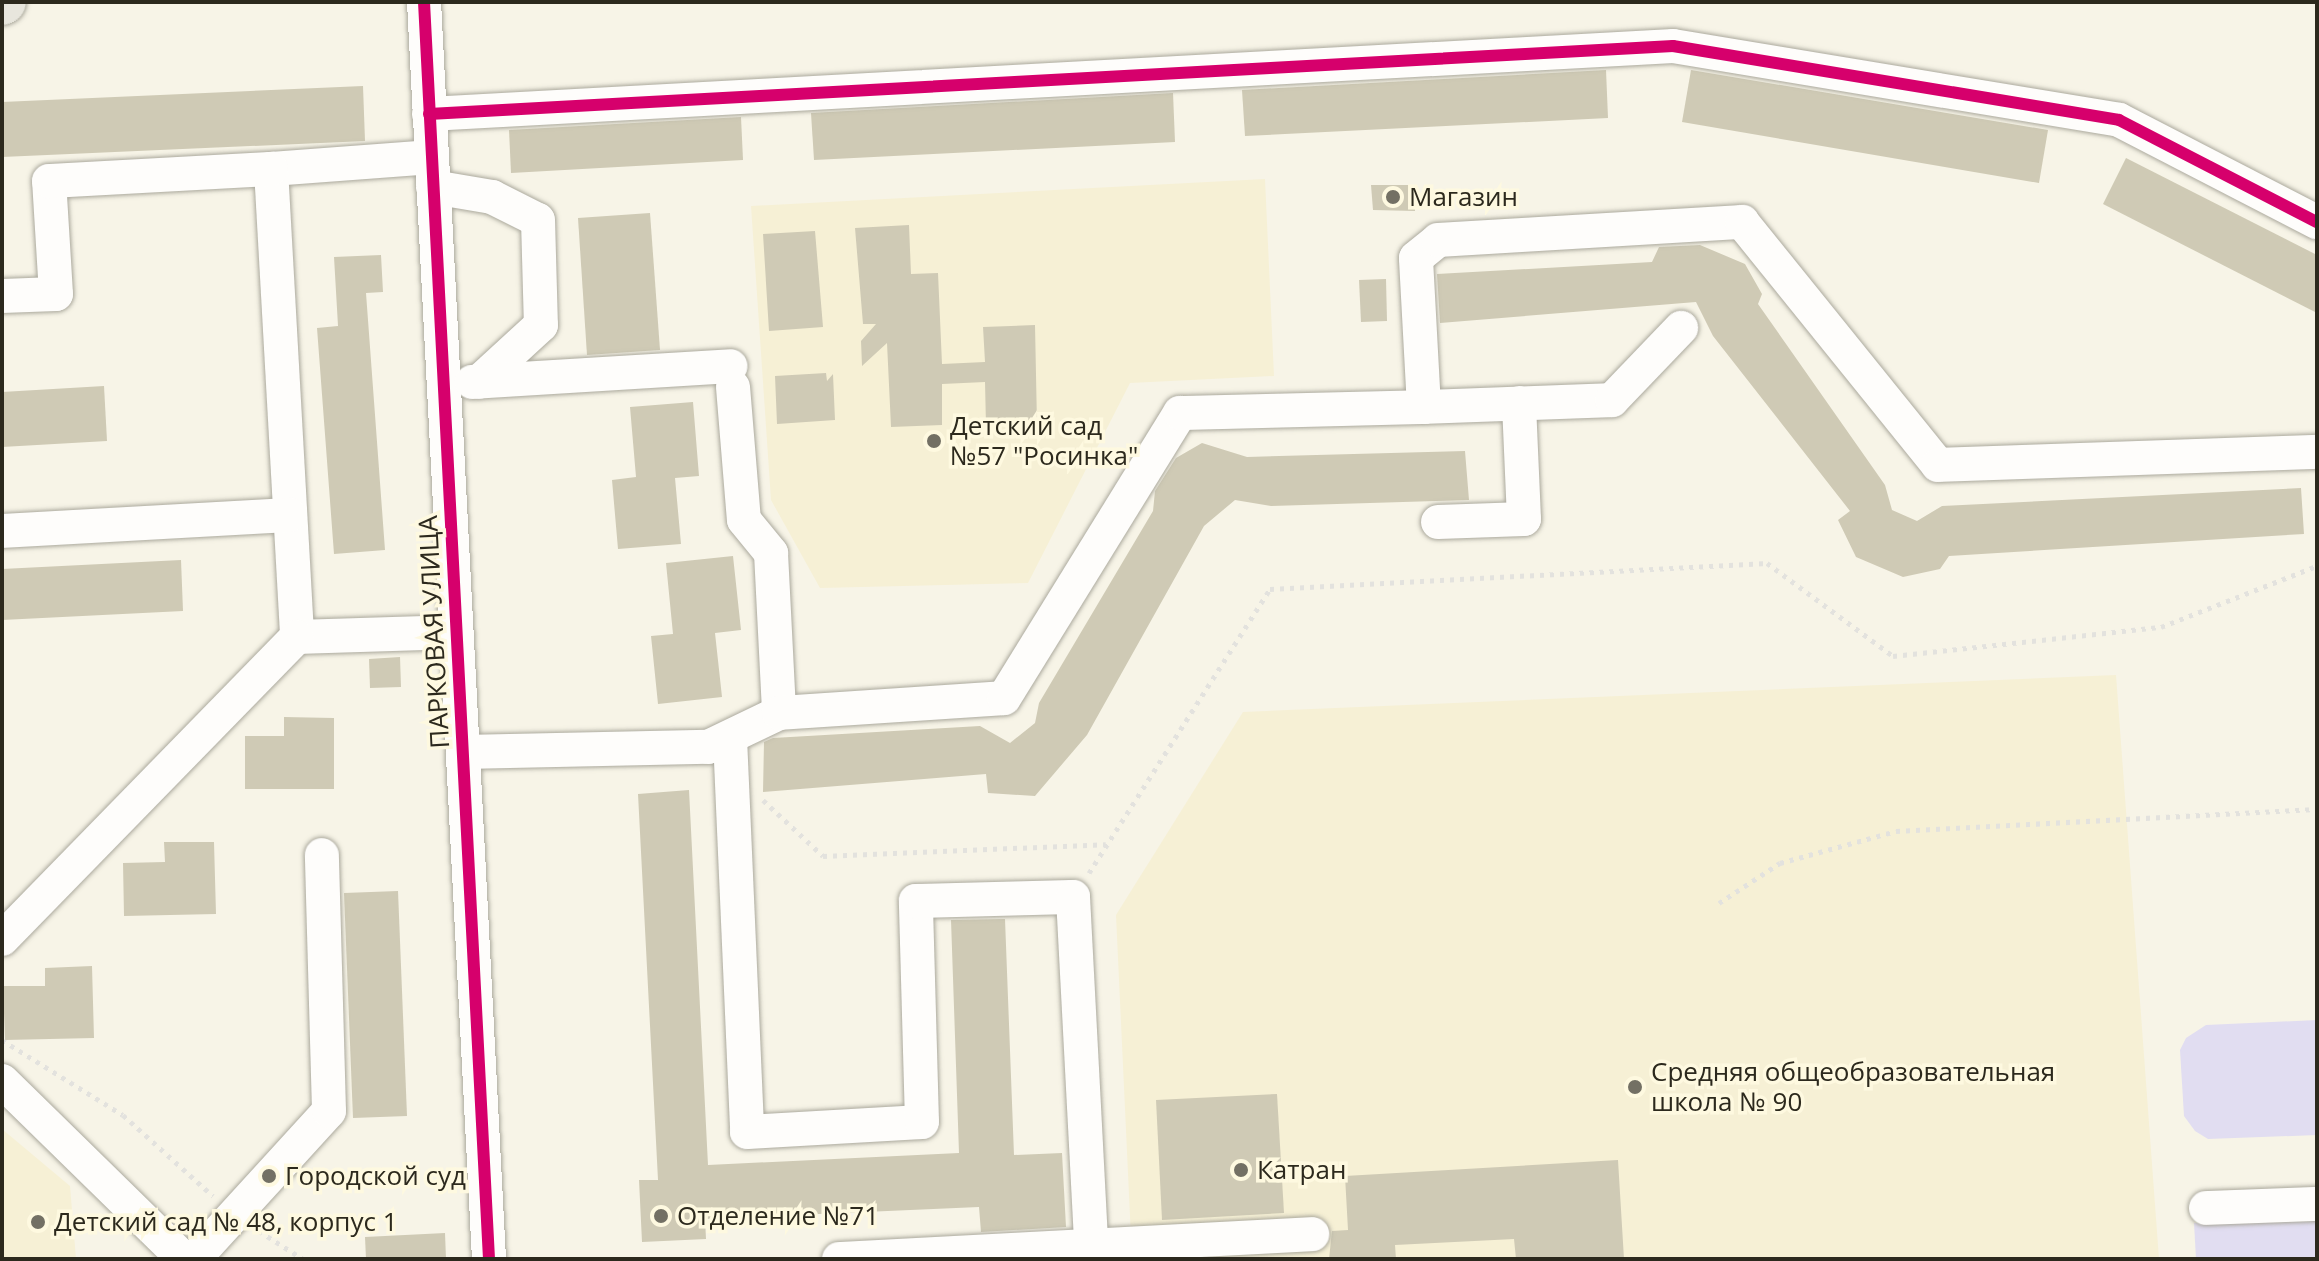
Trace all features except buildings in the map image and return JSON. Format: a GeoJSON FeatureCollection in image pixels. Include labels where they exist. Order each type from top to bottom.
{"type":"FeatureCollection","features":[{"type":"Feature","properties":{"kind":"street","name":"ПАРКОВАЯ УЛИЦА"},"geometry":{"type":"LineString","coordinates":[[424,2],[489,1259]]}},
{"type":"Feature","properties":{"kind":"street"},"geometry":{"type":"LineString","coordinates":[[429,114],[1673,46],[2119,120],[2317,222]]}},
{"type":"Feature","properties":{"kind":"street"},"geometry":{"type":"LineString","coordinates":[[271,169],[297,637]]}},
{"type":"Feature","properties":{"kind":"street"},"geometry":{"type":"LineString","coordinates":[[2,296],[56,294],[49,181],[271,169],[432,172],[538,220],[541,325],[479,382]]}},
{"type":"Feature","properties":{"kind":"street"},"geometry":{"type":"LineString","coordinates":[[1424,407],[1416,258],[1438,240],[1742,222],[1938,465],[2317,452]]}},
{"type":"Feature","properties":{"kind":"street"},"geometry":{"type":"LineString","coordinates":[[730,754],[779,713],[1004,698],[1180,413],[1612,400],[1681,328]]}},
{"type":"Feature","properties":{"kind":"street"},"geometry":{"type":"LineString","coordinates":[[444,383],[732,376],[744,520],[771,553],[779,713]]}},
{"type":"Feature","properties":{"kind":"street"},"geometry":{"type":"LineString","coordinates":[[1438,522],[1524,519],[1519,403]]}},
{"type":"Feature","properties":{"kind":"street"},"geometry":{"type":"LineString","coordinates":[[2,531],[290,515]]}},
{"type":"Feature","properties":{"kind":"street"},"geometry":{"type":"LineString","coordinates":[[2,939],[297,637],[456,632]]}},
{"type":"Feature","properties":{"kind":"street"},"geometry":{"type":"LineString","coordinates":[[463,752],[708,747],[730,754]]}},
{"type":"Feature","properties":{"kind":"street"},"geometry":{"type":"LineString","coordinates":[[730,754],[747,1132],[922,1122],[916,901],[1073,897],[1092,1252]]}},
{"type":"Feature","properties":{"kind":"street"},"geometry":{"type":"LineString","coordinates":[[194,1259],[329,1111],[322,855]]}},
{"type":"Feature","properties":{"kind":"street"},"geometry":{"type":"LineString","coordinates":[[2,1081],[184,1259]]}},
{"type":"Feature","properties":{"kind":"street"},"geometry":{"type":"LineString","coordinates":[[2206,1208],[2317,1204]]}},
{"type":"Feature","properties":{"kind":"street"},"geometry":{"type":"LineString","coordinates":[[839,1259],[1175,1250],[1312,1234]]}},
{"type":"Feature","properties":{"kind":"path"},"geometry":{"type":"LineString","coordinates":[[1073,897],[1270,589],[1767,563],[1893,656],[2161,627],[2317,566]]}},
{"type":"Feature","properties":{"kind":"path"},"geometry":{"type":"LineString","coordinates":[[730,754],[823,856],[1107,844]]}},
{"type":"Feature","properties":{"kind":"path"},"geometry":{"type":"LineString","coordinates":[[1719,903],[1780,863],[1896,831],[2317,809]]}},
{"type":"Feature","properties":{"kind":"path"},"geometry":{"type":"LineString","coordinates":[[2,1040],[123,1115],[234,1215],[303,1259]]}},
{"type":"Feature","properties":{"kind":"shaded area","name":"Детский сад №57 \"Росинка\""},"geometry":{"type":"Polygon","coordinates":[[[1265,179],[1274,376],[1130,383],[1028,583],[820,588],[771,500],[751,206],[1265,179]]]}},
{"type":"Feature","properties":{"kind":"shaded area","name":"Средняя общеобразовательная школа № 90"},"geometry":{"type":"Polygon","coordinates":[[[2116,675],[2159,1259],[1132,1259],[1116,915],[1243,712],[2116,675]]]}},
{"type":"Feature","properties":{"kind":"shaded area"},"geometry":{"type":"Polygon","coordinates":[[[2317,1020],[2317,1135],[2208,1139],[2195,1131],[2184,1116],[2180,1050],[2186,1038],[2206,1025],[2317,1020]]]}},
{"type":"Feature","properties":{"kind":"shaded area","name":"Детский сад № 48, корпус 1"},"geometry":{"type":"Polygon","coordinates":[[[2,1129],[70,1186],[76,1259],[2,1259],[2,1129]]]}},
{"type":"Feature","properties":{"kind":"shaded area"},"geometry":{"type":"Polygon","coordinates":[[[2317,1216],[2317,1259],[2196,1259],[2194,1223],[2317,1216]]]}},
{"type":"Feature","properties":{"kind":"cycle path"},"geometry":{"type":"LineString","coordinates":[[424,2],[489,1259]]}},
{"type":"Feature","properties":{"kind":"cycle path"},"geometry":{"type":"LineString","coordinates":[[429,114],[1673,46],[2119,120],[2317,222]]}},
{"type":"Feature","properties":{"kind":"place","name":"Магазин"},"geometry":{"type":"Point","coordinates":[1393,197]}},
{"type":"Feature","properties":{"kind":"place","name":"Детский сад №57 \"Росинка\""},"geometry":{"type":"Point","coordinates":[934,441]}},
{"type":"Feature","properties":{"kind":"place","name":"Средняя общеобразовательная школа № 90"},"geometry":{"type":"Point","coordinates":[1635,1087]}},
{"type":"Feature","properties":{"kind":"place","name":"Катран"},"geometry":{"type":"Point","coordinates":[1241,1170]}},
{"type":"Feature","properties":{"kind":"place","name":"Городской суд"},"geometry":{"type":"Point","coordinates":[269,1176]}},
{"type":"Feature","properties":{"kind":"place","name":"Отделение №71"},"geometry":{"type":"Point","coordinates":[661,1216]}},
{"type":"Feature","properties":{"kind":"place","name":"Детский сад № 48, корпус 1"},"geometry":{"type":"Point","coordinates":[38,1222]}}]}
